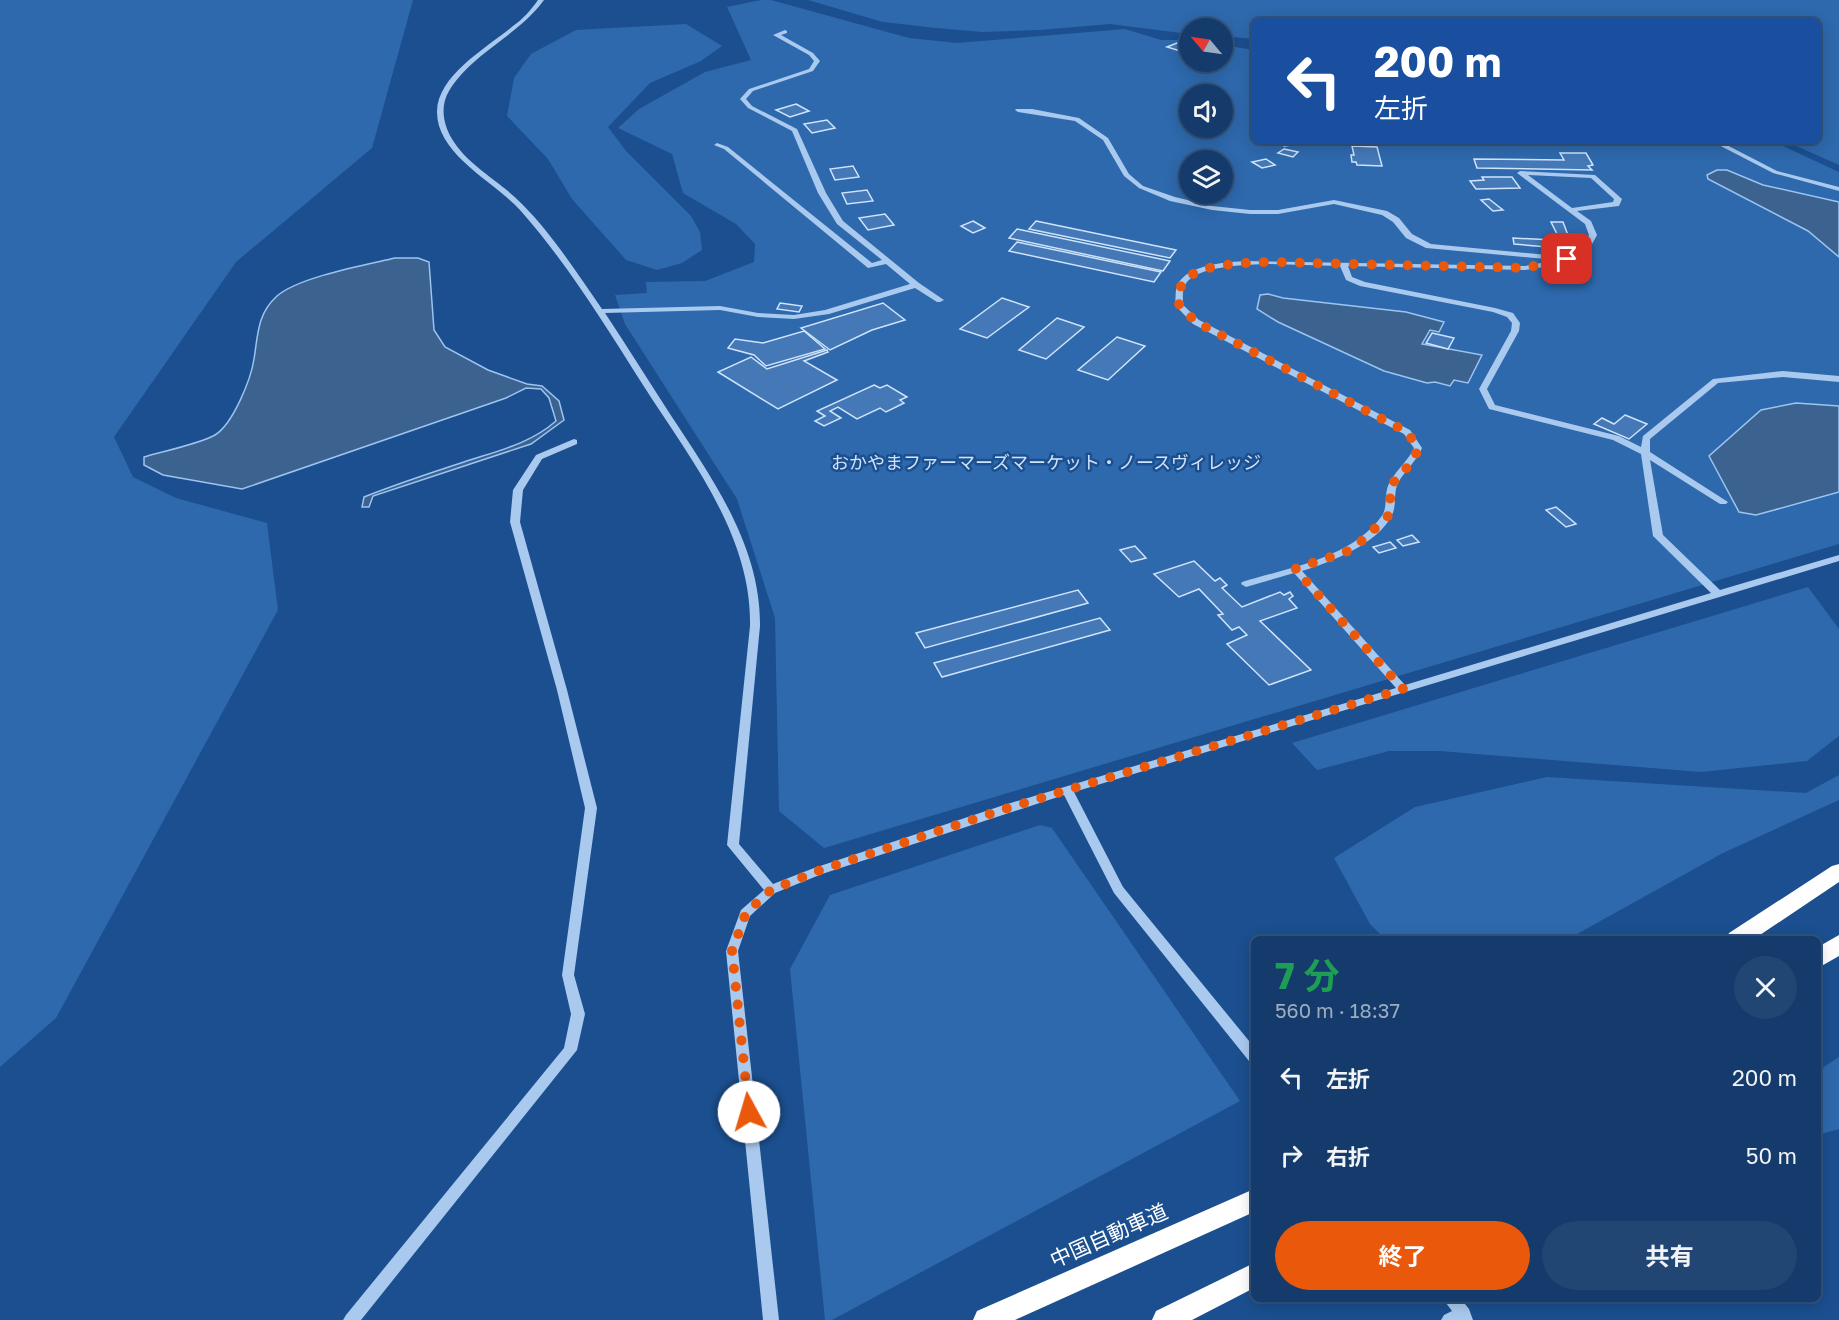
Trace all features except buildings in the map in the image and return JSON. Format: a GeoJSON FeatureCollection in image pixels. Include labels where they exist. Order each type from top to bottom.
{"type":"FeatureCollection","features":[{"type":"Feature","properties":{"kind":"highway"},"geometry":{"type":"LineString","coordinates":[[1742,936],[1839,872]]}},
{"type":"Feature","properties":{"kind":"highway"},"geometry":{"type":"LineString","coordinates":[[1821,957],[1839,944]]}},
{"type":"Feature","properties":{"kind":"highway","name":"中国自動車道"},"geometry":{"type":"LineString","coordinates":[[986,1320],[1251,1201]]}},
{"type":"Feature","properties":{"kind":"highway"},"geometry":{"type":"LineString","coordinates":[[1165,1320],[1251,1277]]}},
{"type":"Feature","properties":{"kind":"street"},"geometry":{"type":"LineString","coordinates":[[541,0],[527,20],[477,56],[445,95],[440,111],[445,132],[461,157],[510,195],[542,230],[600,311],[719,498],[744,558],[755,615],[733,845],[771,890]]}},
{"type":"Feature","properties":{"kind":"street"},"geometry":{"type":"LineString","coordinates":[[784,32],[776,34],[811,54],[817,61],[811,70],[799,76],[751,90],[743,99],[750,107],[795,130],[822,194],[840,222],[916,285],[940,300]]}},
{"type":"Feature","properties":{"kind":"street"},"geometry":{"type":"LineString","coordinates":[[1018,110],[1077,119],[1106,140],[1126,176],[1141,187],[1173,199],[1212,208],[1250,212],[1278,212],[1335,202],[1384,213],[1396,220],[1409,236],[1430,246],[1567,259]]}},
{"type":"Feature","properties":{"kind":"street"},"geometry":{"type":"LineString","coordinates":[[1720,144],[1775,172],[1839,189]]}},
{"type":"Feature","properties":{"kind":"street"},"geometry":{"type":"LineString","coordinates":[[717,145],[726,147],[871,266],[887,261]]}},
{"type":"Feature","properties":{"kind":"street"},"geometry":{"type":"LineString","coordinates":[[1246,584],[1346,552],[1388,516],[1392,484],[1414,460],[1418,448],[1407,432],[1196,322],[1179,305],[1181,285],[1200,272],[1228,264],[1268,262],[1525,268],[1567,259],[1583,253],[1590,246],[1593,235],[1588,223],[1520,173],[1593,176],[1618,199],[1616,204],[1571,210]]}},
{"type":"Feature","properties":{"kind":"street"},"geometry":{"type":"LineString","coordinates":[[1343,264],[1349,278],[1363,284],[1495,309],[1509,315],[1516,323],[1515,331],[1483,389],[1492,407],[1616,438],[1645,453],[1723,502]]}},
{"type":"Feature","properties":{"kind":"street"},"geometry":{"type":"LineString","coordinates":[[600,311],[720,308],[758,315],[794,317],[826,312],[916,285]]}},
{"type":"Feature","properties":{"kind":"street"},"geometry":{"type":"LineString","coordinates":[[1718,594],[1658,536],[1645,453],[1646,438],[1716,381],[1783,374],[1839,379]]}},
{"type":"Feature","properties":{"kind":"street"},"geometry":{"type":"LineString","coordinates":[[351,1320],[570,1050],[578,1014],[568,975],[580,904],[591,808],[562,690],[515,522],[518,490],[539,457],[574,442]]}},
{"type":"Feature","properties":{"kind":"street"},"geometry":{"type":"LineString","coordinates":[[771,1320],[732,951],[746,913],[771,890],[818,871],[1067,790],[1839,558]]}},
{"type":"Feature","properties":{"kind":"street"},"geometry":{"type":"LineString","coordinates":[[1295,569],[1403,689]]}},
{"type":"Feature","properties":{"kind":"street"},"geometry":{"type":"LineString","coordinates":[[1067,790],[1118,890],[1251,1054]]}},
{"type":"Feature","properties":{"kind":"street"},"geometry":{"type":"LineString","coordinates":[[1452,1302],[1459,1318]]}},
{"type":"Feature","properties":{"kind":"green space"},"geometry":{"type":"Polygon","coordinates":[[[0,0],[413,0],[372,148],[236,262],[114,437],[133,477],[176,498],[267,523],[278,610],[56,1018],[0,1067],[0,0]]]}},
{"type":"Feature","properties":{"kind":"green space","name":"おかやまファーマーズマーケット・ノースヴィレッジ"},"geometry":{"type":"Polygon","coordinates":[[[771,0],[909,38],[957,43],[1125,29],[1161,40],[1179,40],[1179,72],[1233,72],[1233,47],[1251,50],[1251,144],[1778,144],[1839,172],[1839,544],[824,848],[779,811],[775,618],[737,499],[625,324],[615,295],[647,293],[646,282],[705,281],[754,262],[755,244],[736,224],[683,193],[672,154],[618,128],[639,109],[705,72],[751,60],[727,7],[771,0]]]}},
{"type":"Feature","properties":{"kind":"green space"},"geometry":{"type":"Polygon","coordinates":[[[808,0],[1839,0],[1839,165],[1792,144],[1821,144],[1821,18],[1251,18],[1251,39],[1233,37],[1233,18],[1179,18],[1179,33],[1110,24],[982,32],[883,22],[808,0]]]}},
{"type":"Feature","properties":{"kind":"green space"},"geometry":{"type":"Polygon","coordinates":[[[686,24],[722,46],[701,61],[650,83],[608,127],[626,151],[691,216],[700,232],[702,250],[682,263],[657,270],[626,260],[572,199],[548,159],[507,116],[514,78],[531,54],[576,30],[686,24]]]}},
{"type":"Feature","properties":{"kind":"green space"},"geometry":{"type":"Polygon","coordinates":[[[1808,587],[1839,629],[1839,736],[1807,761],[1701,772],[1440,751],[1389,751],[1317,770],[1292,743],[1808,587]]]}},
{"type":"Feature","properties":{"kind":"green space"},"geometry":{"type":"Polygon","coordinates":[[[1839,775],[1839,800],[1723,853],[1573,936],[1382,936],[1370,924],[1334,858],[1415,807],[1547,777],[1806,793],[1839,775]]]}},
{"type":"Feature","properties":{"kind":"green space"},"geometry":{"type":"Polygon","coordinates":[[[1040,825],[1052,828],[1240,1101],[832,1320],[825,1320],[790,969],[830,895],[1040,825]]]}},
{"type":"Feature","properties":{"kind":"green space"},"geometry":{"type":"Polygon","coordinates":[[[1839,1057],[1839,1129],[1821,1134],[1821,1069],[1839,1057]]]}},
{"type":"Feature","properties":{"kind":"shaded area"},"geometry":{"type":"Polygon","coordinates":[[[1717,170],[1727,170],[1763,185],[1839,202],[1839,257],[1808,231],[1708,179],[1707,175],[1717,170]]]}},
{"type":"Feature","properties":{"kind":"shaded area"},"geometry":{"type":"Polygon","coordinates":[[[395,258],[418,258],[429,262],[434,330],[445,347],[488,370],[527,384],[542,386],[559,401],[564,420],[531,444],[373,496],[369,507],[362,507],[364,497],[535,436],[556,421],[549,398],[541,389],[526,388],[506,398],[242,489],[163,475],[144,465],[144,457],[209,438],[222,429],[240,400],[249,378],[262,318],[270,303],[277,296],[287,289],[316,277],[395,258]]]}},
{"type":"Feature","properties":{"kind":"shaded area"},"geometry":{"type":"Polygon","coordinates":[[[1268,294],[1283,298],[1406,312],[1444,322],[1439,332],[1430,330],[1422,344],[1482,355],[1468,383],[1454,380],[1450,386],[1435,382],[1427,383],[1384,371],[1278,322],[1257,309],[1260,295],[1268,294]]]}},
{"type":"Feature","properties":{"kind":"shaded area"},"geometry":{"type":"Polygon","coordinates":[[[1796,403],[1839,406],[1839,492],[1756,515],[1739,512],[1709,456],[1761,410],[1796,403]]]}},
{"type":"Feature","properties":{"kind":"route"},"geometry":{"type":"LineString","coordinates":[[749,1112],[732,951],[746,913],[771,890],[818,871],[1008,808],[1403,689],[1295,569],[1346,552],[1363,540],[1388,516],[1392,484],[1414,460],[1418,448],[1407,432],[1196,322],[1179,305],[1181,285],[1200,272],[1228,264],[1268,262],[1525,268],[1567,259]]}}]}
